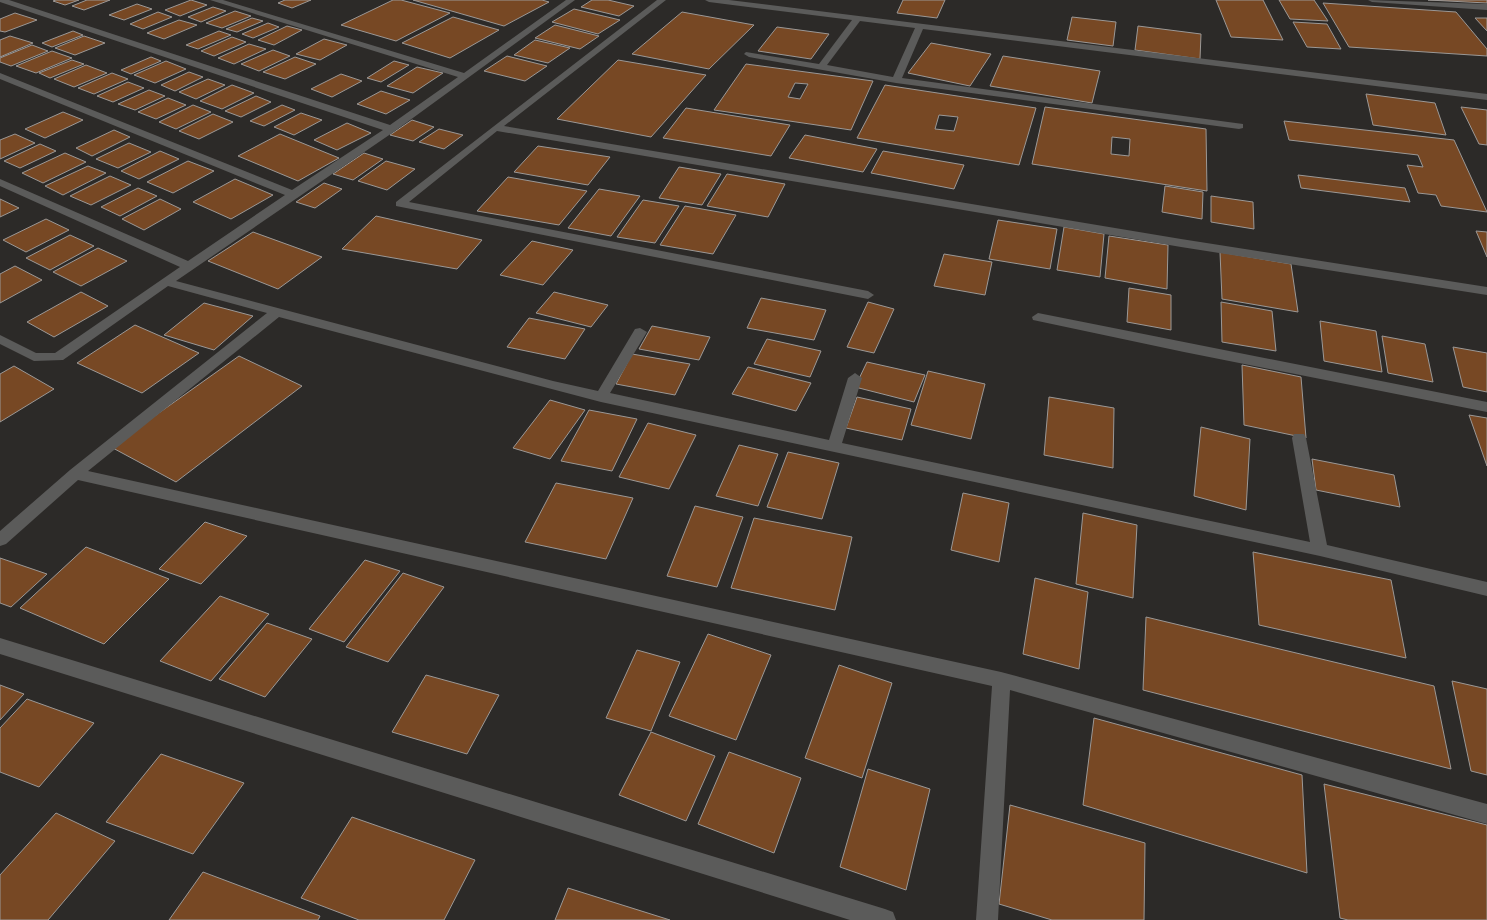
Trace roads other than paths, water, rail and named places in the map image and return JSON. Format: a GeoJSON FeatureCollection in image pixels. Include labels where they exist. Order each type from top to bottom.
{"type":"FeatureCollection","features":[{"type":"Feature","properties":{"kind":"street"},"geometry":{"type":"LineString","coordinates":[[1,0],[391,129]]}},
{"type":"Feature","properties":{"kind":"street"},"geometry":{"type":"LineString","coordinates":[[214,0],[465,76]]}},
{"type":"Feature","properties":{"kind":"street"},"geometry":{"type":"LineString","coordinates":[[0,339],[34,357],[58,358],[188,266],[391,129],[571,0]]}},
{"type":"Feature","properties":{"kind":"street"},"geometry":{"type":"LineString","coordinates":[[662,0],[495,128],[400,204],[868,295]]}},
{"type":"Feature","properties":{"kind":"street"},"geometry":{"type":"LineString","coordinates":[[710,0],[857,20],[1487,97]]}},
{"type":"Feature","properties":{"kind":"street"},"geometry":{"type":"LineString","coordinates":[[1372,0],[1487,7]]}},
{"type":"Feature","properties":{"kind":"street"},"geometry":{"type":"LineString","coordinates":[[821,67],[857,20]]}},
{"type":"Feature","properties":{"kind":"street"},"geometry":{"type":"LineString","coordinates":[[896,80],[920,27]]}},
{"type":"Feature","properties":{"kind":"street"},"geometry":{"type":"LineString","coordinates":[[750,54],[896,80],[1239,126]]}},
{"type":"Feature","properties":{"kind":"street"},"geometry":{"type":"LineString","coordinates":[[0,76],[293,194]]}},
{"type":"Feature","properties":{"kind":"street"},"geometry":{"type":"LineString","coordinates":[[495,128],[1181,243],[1487,291]]}},
{"type":"Feature","properties":{"kind":"street"},"geometry":{"type":"LineString","coordinates":[[0,182],[188,266]]}},
{"type":"Feature","properties":{"kind":"street"},"geometry":{"type":"LineString","coordinates":[[166,282],[553,386],[1320,550],[1487,589]]}},
{"type":"Feature","properties":{"kind":"street"},"geometry":{"type":"LineString","coordinates":[[0,540],[75,474],[277,312]]}},
{"type":"Feature","properties":{"kind":"street"},"geometry":{"type":"LineString","coordinates":[[1038,317],[1204,352],[1487,407]]}},
{"type":"Feature","properties":{"kind":"street"},"geometry":{"type":"LineString","coordinates":[[601,396],[640,332]]}},
{"type":"Feature","properties":{"kind":"street"},"geometry":{"type":"LineString","coordinates":[[834,446],[855,378]]}},
{"type":"Feature","properties":{"kind":"street"},"geometry":{"type":"LineString","coordinates":[[1299,438],[1320,550]]}},
{"type":"Feature","properties":{"kind":"street"},"geometry":{"type":"LineString","coordinates":[[75,474],[1001,680],[1487,814]]}},
{"type":"Feature","properties":{"kind":"street"},"geometry":{"type":"LineString","coordinates":[[0,646],[885,920]]}},
{"type":"Feature","properties":{"kind":"street"},"geometry":{"type":"LineString","coordinates":[[987,920],[1001,680]]}}]}
